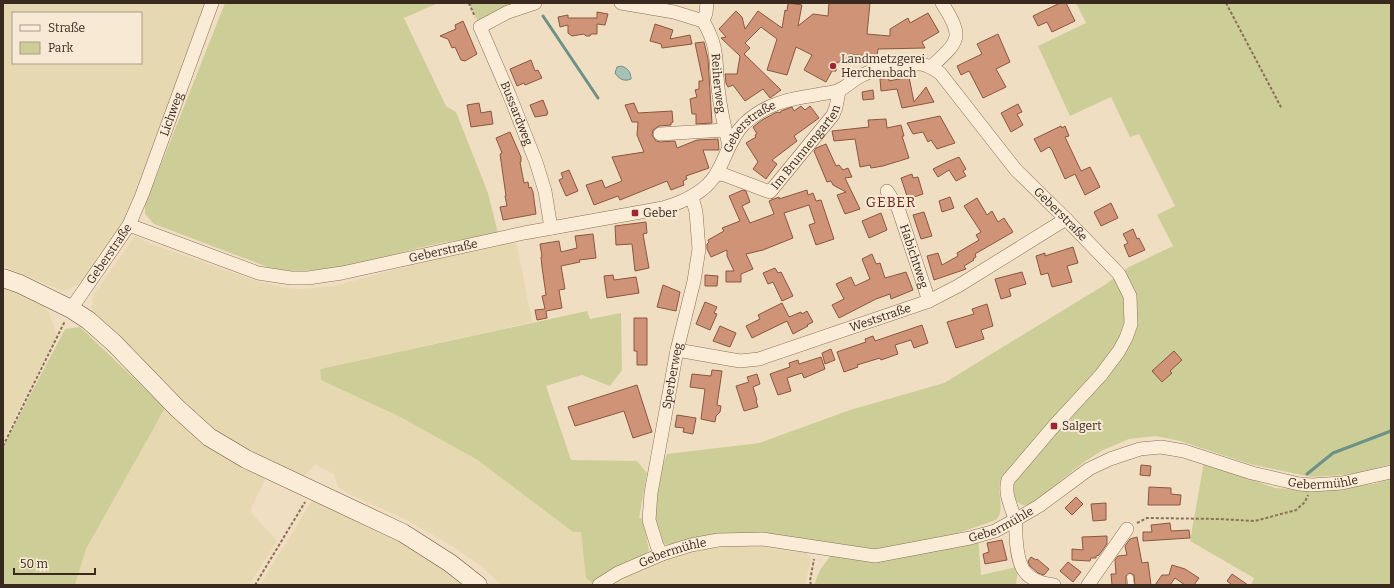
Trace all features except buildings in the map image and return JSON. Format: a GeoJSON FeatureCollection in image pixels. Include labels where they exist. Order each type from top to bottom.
{"type":"FeatureCollection","features":[{"type":"Feature","properties":{"kind":"street","name":"Lichweg"},"geometry":{"type":"LineString","coordinates":[[130,225],[212,3]]}},
{"type":"Feature","properties":{"kind":"street"},"geometry":{"type":"LineString","coordinates":[[480,27],[508,12],[535,3]]}},
{"type":"Feature","properties":{"kind":"street"},"geometry":{"type":"LineString","coordinates":[[621,3],[674,12],[703,21],[707,3]]}},
{"type":"Feature","properties":{"kind":"street"},"geometry":{"type":"LineString","coordinates":[[931,67],[947,52],[956,36],[956,29],[942,3]]}},
{"type":"Feature","properties":{"kind":"street","name":"Reiherweg"},"geometry":{"type":"LineString","coordinates":[[703,21],[710,32],[716,50],[719,94],[729,146]]}},
{"type":"Feature","properties":{"kind":"street","name":"Bussardweg"},"geometry":{"type":"LineString","coordinates":[[480,27],[536,162],[545,191],[551,228]]}},
{"type":"Feature","properties":{"kind":"street","name":"Geberstraße"},"geometry":{"type":"LineString","coordinates":[[70,309],[130,225],[258,272],[291,278],[308,278],[342,273],[493,239],[663,208],[692,197],[707,185],[716,175],[729,146],[744,125],[773,104],[789,99],[839,91],[858,78],[883,68],[898,64],[922,64],[931,67],[940,73],[1016,170],[1066,219],[1118,274],[1130,296],[1131,324],[1120,351],[1101,375],[1054,426],[1008,480],[1006,486],[1015,520]]}},
{"type":"Feature","properties":{"kind":"street","name":"Im Brunnengarten"},"geometry":{"type":"LineString","coordinates":[[716,175],[722,174],[770,192],[833,115],[839,91]]}},
{"type":"Feature","properties":{"kind":"street"},"geometry":{"type":"LineString","coordinates":[[660,134],[726,130]]}},
{"type":"Feature","properties":{"kind":"street","name":"Habichtweg"},"geometry":{"type":"LineString","coordinates":[[887,191],[898,208],[929,301]]}},
{"type":"Feature","properties":{"kind":"street","name":"Sperberweg"},"geometry":{"type":"LineString","coordinates":[[662,554],[657,546],[649,520],[651,493],[677,350],[694,281],[699,249],[696,212],[692,197]]}},
{"type":"Feature","properties":{"kind":"street","name":"Weststraße"},"geometry":{"type":"LineString","coordinates":[[677,350],[740,361],[759,359],[929,301],[958,286],[1066,219]]}},
{"type":"Feature","properties":{"kind":"street"},"geometry":{"type":"LineString","coordinates":[[3,278],[20,284],[70,309],[88,320],[114,343],[177,408],[210,437],[246,460],[403,534],[450,563],[478,585]]}},
{"type":"Feature","properties":{"kind":"street","name":"Gebermühle"},"geometry":{"type":"LineString","coordinates":[[599,585],[618,573],[662,554],[691,545],[718,540],[762,539],[874,556],[970,538],[995,531],[1015,520],[1039,506],[1089,469],[1110,458],[1140,450],[1161,447],[1184,451],[1252,473],[1299,484],[1312,485],[1342,483],[1391,472]]}},
{"type":"Feature","properties":{"kind":"street"},"geometry":{"type":"LineString","coordinates":[[1015,520],[1021,567],[1034,580],[1054,585]]}},
{"type":"Feature","properties":{"kind":"street"},"geometry":{"type":"LineString","coordinates":[[1088,585],[1127,529]]}},
{"type":"Feature","properties":{"kind":"lane"},"geometry":{"type":"LineString","coordinates":[[1130,577],[1131,585]]}},
{"type":"Feature","properties":{"kind":"path"},"geometry":{"type":"LineString","coordinates":[[469,3],[480,27]]}},
{"type":"Feature","properties":{"kind":"path"},"geometry":{"type":"LineString","coordinates":[[1226,3],[1282,109]]}},
{"type":"Feature","properties":{"kind":"path"},"geometry":{"type":"LineString","coordinates":[[3,446],[70,309]]}},
{"type":"Feature","properties":{"kind":"path"},"geometry":{"type":"LineString","coordinates":[[1127,529],[1147,518],[1254,521],[1296,510],[1305,502],[1312,485]]}},
{"type":"Feature","properties":{"kind":"path"},"geometry":{"type":"LineString","coordinates":[[255,585],[312,491]]}},
{"type":"Feature","properties":{"kind":"path"},"geometry":{"type":"LineString","coordinates":[[811,585],[810,581],[816,548]]}},
{"type":"Feature","properties":{"kind":"shaded area"},"geometry":{"type":"Polygon","coordinates":[[[3,3],[209,3],[160,139],[123,222],[91,271],[78,284],[63,291],[3,266],[3,3]]]}},
{"type":"Feature","properties":{"kind":"shaded area"},"geometry":{"type":"Polygon","coordinates":[[[621,66],[628,70],[631,79],[624,80],[615,73],[617,67],[621,66]]]}},
{"type":"Feature","properties":{"kind":"shaded area"},"geometry":{"type":"Polygon","coordinates":[[[135,236],[146,242],[256,281],[287,288],[301,289],[334,286],[404,267],[514,242],[517,245],[532,322],[320,369],[321,380],[400,417],[476,459],[573,532],[581,532],[586,578],[594,585],[501,585],[480,565],[452,546],[409,521],[349,494],[338,487],[334,474],[315,464],[303,477],[246,451],[209,425],[163,385],[91,313],[94,294],[135,236]]]}},
{"type":"Feature","properties":{"kind":"shaded area"},"geometry":{"type":"Polygon","coordinates":[[[3,287],[32,297],[43,305],[48,311],[57,335],[3,441],[3,287]]]}},
{"type":"Feature","properties":{"kind":"shaded area"},"geometry":{"type":"Polygon","coordinates":[[[165,408],[217,450],[265,479],[250,511],[277,541],[249,585],[75,585],[86,549],[165,408]]]}},
{"type":"Feature","properties":{"kind":"shaded area"},"geometry":{"type":"Polygon","coordinates":[[[312,501],[370,525],[437,561],[466,585],[260,585],[312,501]]]}},
{"type":"Feature","properties":{"kind":"shaded area"},"geometry":{"type":"Polygon","coordinates":[[[763,543],[804,549],[811,559],[805,585],[608,585],[622,577],[680,553],[718,545],[763,543]]]}},
{"type":"Feature","properties":{"kind":"green space"},"geometry":{"type":"Polygon","coordinates":[[[225,3],[438,3],[404,18],[446,106],[456,112],[488,193],[498,233],[432,245],[350,265],[293,271],[268,267],[154,224],[145,214],[145,205],[225,3]]]}},
{"type":"Feature","properties":{"kind":"green space"},"geometry":{"type":"Polygon","coordinates":[[[469,3],[533,3],[480,26],[469,3]]]}},
{"type":"Feature","properties":{"kind":"green space"},"geometry":{"type":"Polygon","coordinates":[[[1076,3],[1391,3],[1391,464],[1358,474],[1311,477],[1250,464],[1180,441],[1156,436],[1129,439],[1103,450],[1084,462],[1030,505],[1022,505],[1016,501],[1013,496],[1014,485],[1007,473],[1001,479],[1001,506],[999,516],[996,520],[944,538],[895,547],[874,549],[809,541],[671,546],[662,543],[656,530],[654,493],[659,472],[667,454],[759,443],[850,410],[944,383],[1106,284],[1129,267],[1173,246],[1157,215],[1175,206],[1139,134],[1130,137],[1111,97],[1070,116],[1038,46],[1086,23],[1076,3]]]}},
{"type":"Feature","properties":{"kind":"green space"},"geometry":{"type":"Polygon","coordinates":[[[587,311],[590,319],[621,313],[622,370],[610,386],[582,375],[546,386],[571,460],[637,461],[647,473],[639,518],[643,518],[649,551],[643,556],[593,584],[586,578],[581,532],[573,532],[476,459],[400,417],[321,380],[320,369],[587,311]]]}},
{"type":"Feature","properties":{"kind":"green space"},"geometry":{"type":"Polygon","coordinates":[[[80,327],[165,408],[86,549],[75,585],[3,585],[3,451],[5,443],[65,329],[80,327]]]}},
{"type":"Feature","properties":{"kind":"green space"},"geometry":{"type":"Polygon","coordinates":[[[1204,462],[1275,488],[1319,491],[1373,484],[1391,479],[1391,585],[1251,585],[1254,578],[1190,541],[1204,462]]]}},
{"type":"Feature","properties":{"kind":"green space"},"geometry":{"type":"Polygon","coordinates":[[[978,535],[981,575],[1017,567],[1016,585],[814,585],[820,570],[831,555],[886,559],[978,535]]]}},
{"type":"Feature","properties":{"kind":"waterway"},"geometry":{"type":"LineString","coordinates":[[543,16],[598,98]]}},
{"type":"Feature","properties":{"kind":"waterway"},"geometry":{"type":"LineString","coordinates":[[1307,474],[1333,453],[1391,431]]}},
{"type":"Feature","properties":{"kind":"place","name":"Landmetzgerei Herchenbach"},"geometry":{"type":"Point","coordinates":[833,66]}},
{"type":"Feature","properties":{"kind":"place","name":"Geber"},"geometry":{"type":"Point","coordinates":[635,213]}},
{"type":"Feature","properties":{"kind":"place","name":"Salgert"},"geometry":{"type":"Point","coordinates":[1054,426]}},
{"type":"Feature","properties":{"kind":"district","name":"GEBER"},"geometry":{"type":"Point","coordinates":[891,202]}}]}
